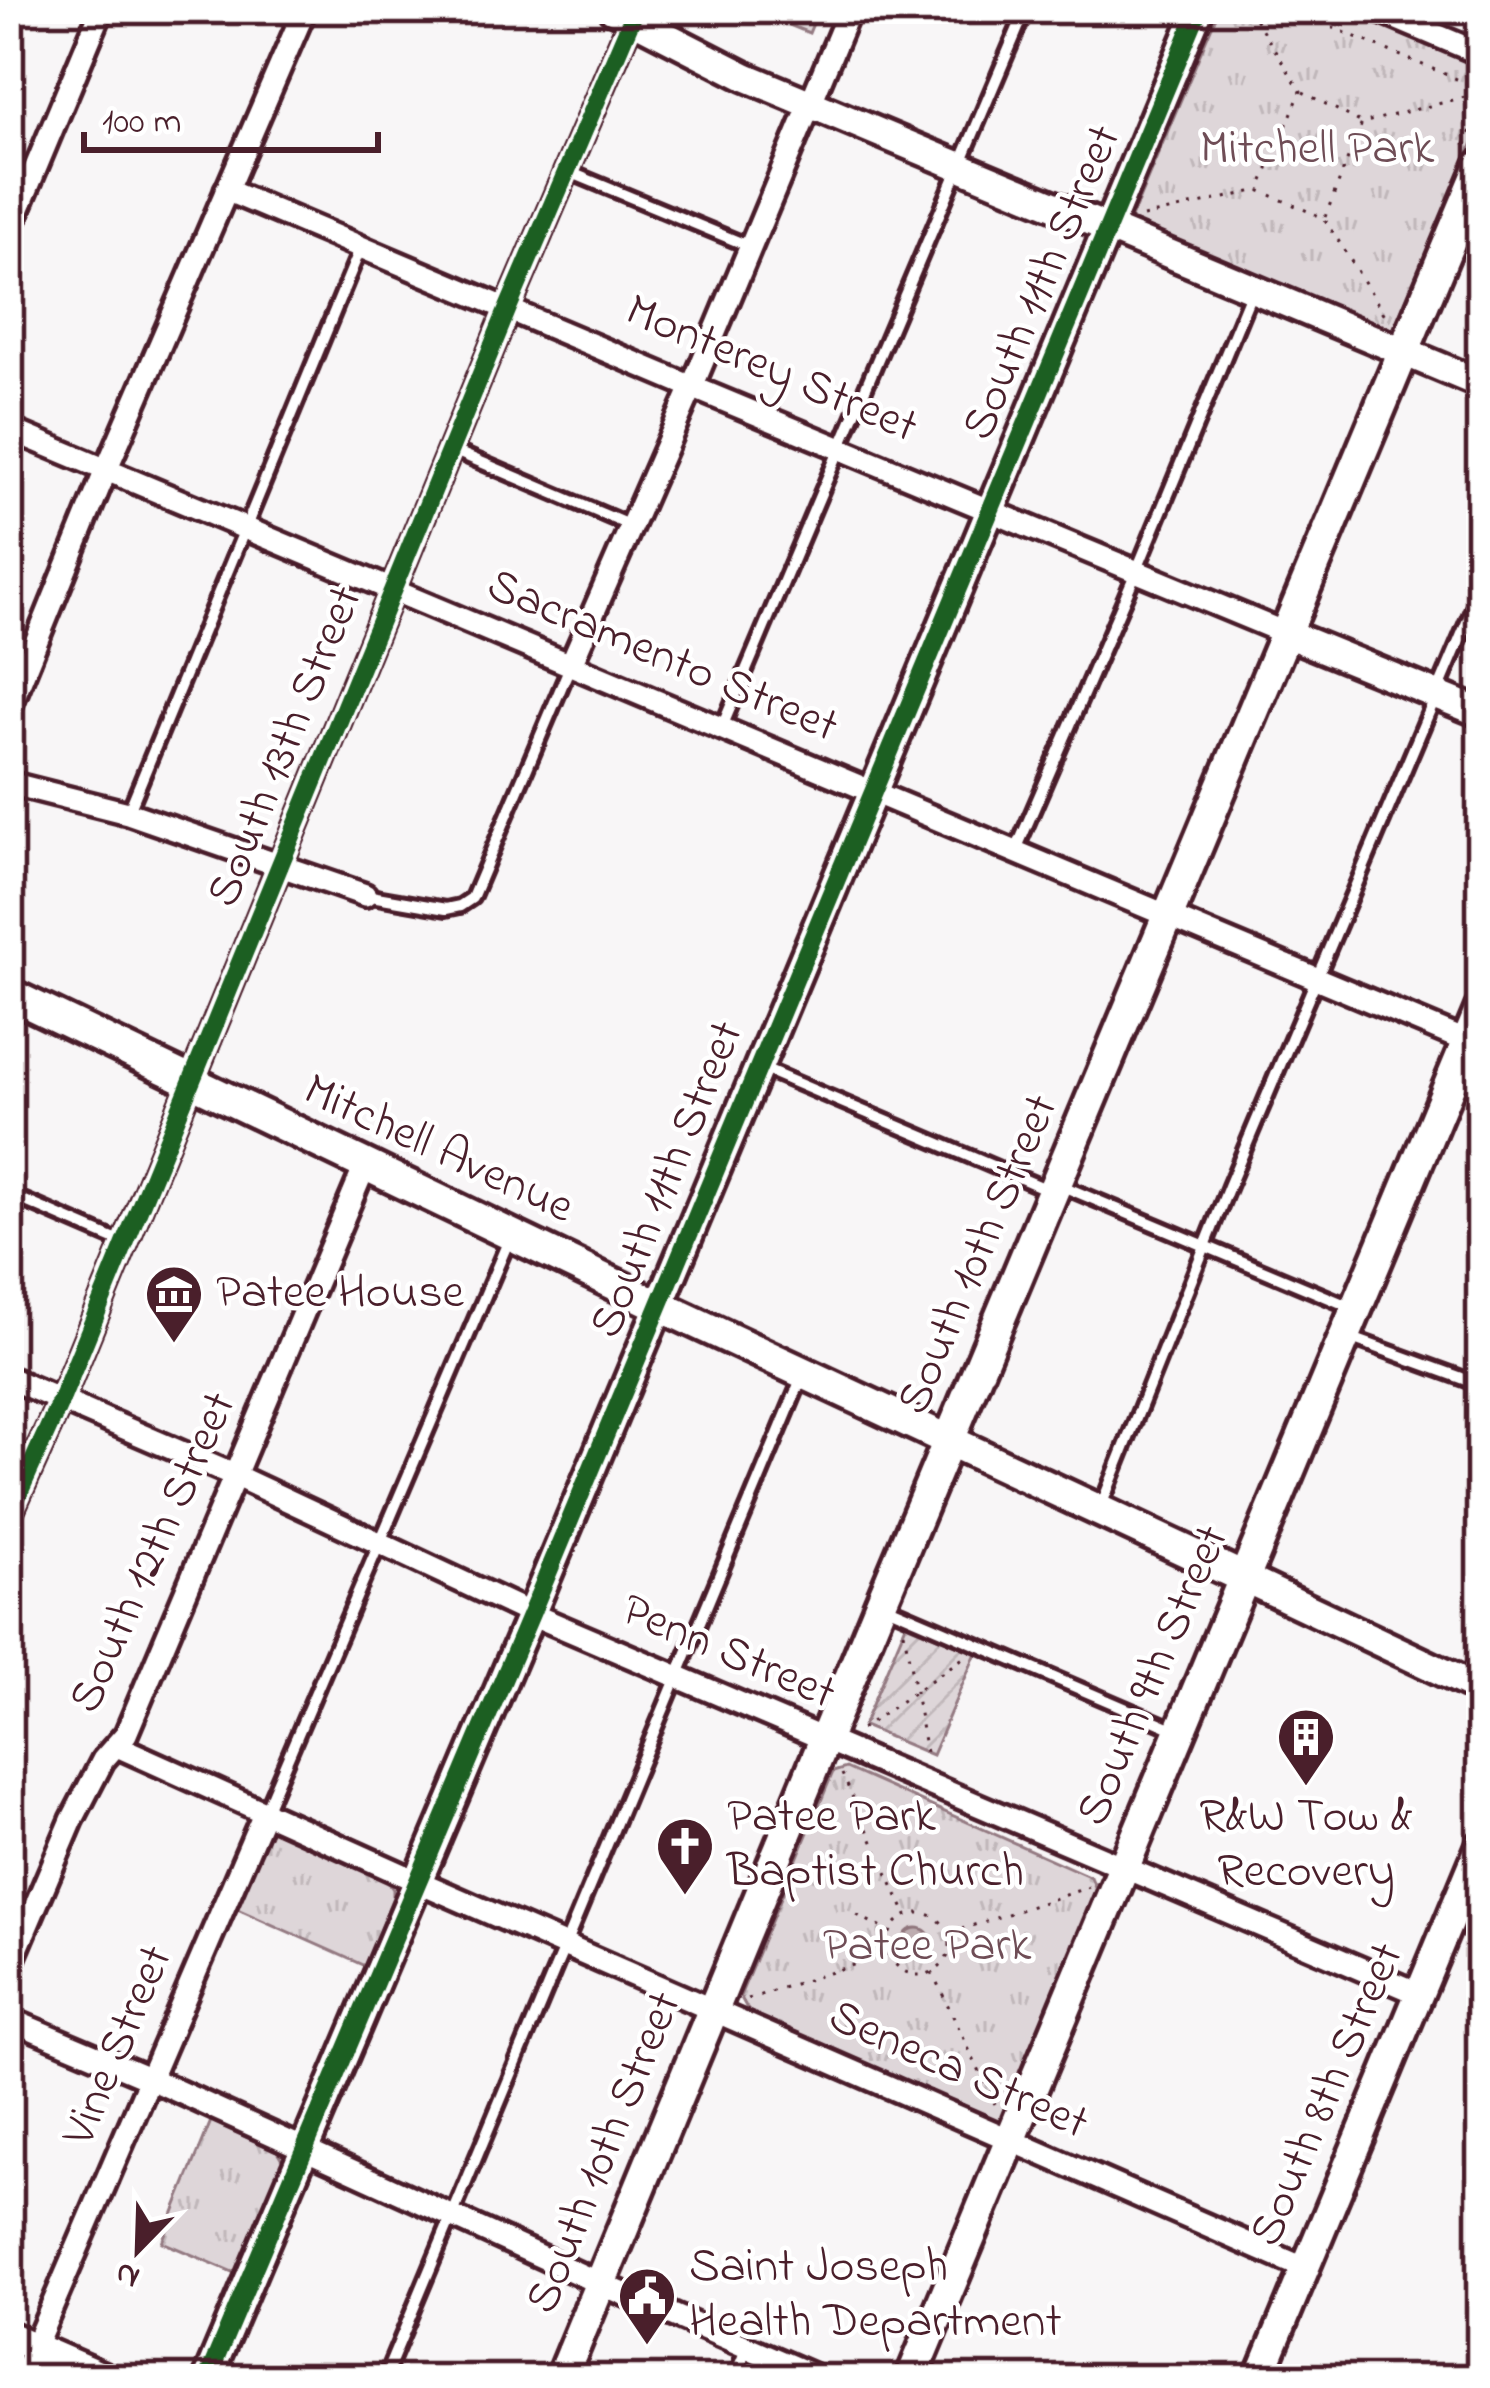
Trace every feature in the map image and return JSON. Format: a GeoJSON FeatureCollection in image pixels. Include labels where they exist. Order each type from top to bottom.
{"type":"FeatureCollection","features":[{"type":"Feature","properties":{"kind":"main road","name":"South 10th Street"},"geometry":{"type":"LineString","coordinates":[[560,2379],[824,1740],[891,1610],[950,1440],[1285,633],[1397,338],[1481,166]]}},
{"type":"Feature","properties":{"kind":"main road","name":"Mitchell Avenue"},"geometry":{"type":"LineString","coordinates":[[9,994],[803,1374],[1244,1578]]}},
{"type":"Feature","properties":{"kind":"main road","name":"South 9th Street"},"geometry":{"type":"LineString","coordinates":[[910,2379],[1005,2125],[1122,1867],[1350,1323],[1474,1044],[1481,1009]]}},
{"type":"Feature","properties":{"kind":"street"},"geometry":{"type":"LineString","coordinates":[[9,232],[102,9]]}},
{"type":"Feature","properties":{"kind":"street"},"geometry":{"type":"LineString","coordinates":[[9,709],[106,470],[305,9]]}},
{"type":"Feature","properties":{"kind":"street"},"geometry":{"type":"LineString","coordinates":[[571,664],[850,9]]}},
{"type":"Feature","properties":{"kind":"street","name":"South 11th Street"},"geometry":{"type":"LineString","coordinates":[[207,2379],[1199,9]]}},
{"type":"Feature","properties":{"kind":"street"},"geometry":{"type":"LineString","coordinates":[[1375,9],[1481,54]]}},
{"type":"Feature","properties":{"kind":"street"},"geometry":{"type":"LineString","coordinates":[[627,13],[746,77],[1253,288],[1397,338],[1481,384]]}},
{"type":"Feature","properties":{"kind":"street","name":"South 13th Street"},"geometry":{"type":"LineString","coordinates":[[9,1516],[192,1082],[627,13]]}},
{"type":"Feature","properties":{"kind":"street","name":"Monterey Street"},"geometry":{"type":"LineString","coordinates":[[226,190],[1481,713]]}},
{"type":"Feature","properties":{"kind":"street","name":"Sacramento Street"},"geometry":{"type":"LineString","coordinates":[[9,429],[1474,1044]]}},
{"type":"Feature","properties":{"kind":"street"},"geometry":{"type":"LineString","coordinates":[[9,783],[128,813],[365,895]]}},
{"type":"Feature","properties":{"kind":"street","name":"South 12th Street"},"geometry":{"type":"LineString","coordinates":[[9,1968],[72,1820],[103,1760],[127,1734],[365,1166]]}},
{"type":"Feature","properties":{"kind":"street","name":"Penn Street"},"geometry":{"type":"LineString","coordinates":[[9,1378],[677,1677],[1418,1993]]}},
{"type":"Feature","properties":{"kind":"street","name":"Mitchell Avenue"},"geometry":{"type":"LineString","coordinates":[[1244,1578],[1481,1690]]}},
{"type":"Feature","properties":{"kind":"street","name":"Seneca Street"},"geometry":{"type":"LineString","coordinates":[[117,1746],[712,2009],[1005,2125],[1304,2268]]}},
{"type":"Feature","properties":{"kind":"street","name":"Vine Street"},"geometry":{"type":"LineString","coordinates":[[21,2379],[22,2342],[151,2079],[265,1811]]}},
{"type":"Feature","properties":{"kind":"street","name":"South 8th Street"},"geometry":{"type":"LineString","coordinates":[[1259,2379],[1481,1845]]}},
{"type":"Feature","properties":{"kind":"street"},"geometry":{"type":"LineString","coordinates":[[9,2019],[821,2379]]}},
{"type":"Feature","properties":{"kind":"street"},"geometry":{"type":"LineString","coordinates":[[22,2342],[108,2379]]}},
{"type":"Feature","properties":{"kind":"lane"},"geometry":{"type":"LineString","coordinates":[[722,727],[1026,9]]}},
{"type":"Feature","properties":{"kind":"lane"},"geometry":{"type":"LineString","coordinates":[[566,171],[752,247]]}},
{"type":"Feature","properties":{"kind":"lane"},"geometry":{"type":"LineString","coordinates":[[128,813],[361,247]]}},
{"type":"Feature","properties":{"kind":"lane"},"geometry":{"type":"LineString","coordinates":[[1016,850],[1253,288]]}},
{"type":"Feature","properties":{"kind":"lane"},"geometry":{"type":"LineString","coordinates":[[450,448],[631,526]]}},
{"type":"Feature","properties":{"kind":"lane"},"geometry":{"type":"LineString","coordinates":[[1099,1510],[1316,977],[1481,589]]}},
{"type":"Feature","properties":{"kind":"lane"},"geometry":{"type":"LineString","coordinates":[[365,895],[446,909],[472,898],[571,664]]}},
{"type":"Feature","properties":{"kind":"lane"},"geometry":{"type":"LineString","coordinates":[[757,1066],[1205,1246],[1481,1385]]}},
{"type":"Feature","properties":{"kind":"lane"},"geometry":{"type":"LineString","coordinates":[[9,1194],[125,1244]]}},
{"type":"Feature","properties":{"kind":"lane"},"geometry":{"type":"LineString","coordinates":[[265,1811],[511,1234]]}},
{"type":"Feature","properties":{"kind":"lane"},"geometry":{"type":"LineString","coordinates":[[384,2379],[803,1374]]}},
{"type":"Feature","properties":{"kind":"lane"},"geometry":{"type":"LineString","coordinates":[[891,1610],[1179,1731]]}},
{"type":"Feature","properties":{"kind":"lane"},"geometry":{"type":"LineString","coordinates":[[734,2379],[747,2347]]}},
{"type":"Feature","properties":{"kind":"path"},"geometry":{"type":"LineString","coordinates":[[1249,9],[1301,91],[1362,123],[1481,91]]}},
{"type":"Feature","properties":{"kind":"path"},"geometry":{"type":"LineString","coordinates":[[1288,9],[1481,91]]}},
{"type":"Feature","properties":{"kind":"path"},"geometry":{"type":"LineString","coordinates":[[1259,190],[1301,91]]}},
{"type":"Feature","properties":{"kind":"path"},"geometry":{"type":"LineString","coordinates":[[1324,218],[1362,123]]}},
{"type":"Feature","properties":{"kind":"path"},"geometry":{"type":"LineString","coordinates":[[1137,219],[1259,190],[1324,218],[1397,338]]}},
{"type":"Feature","properties":{"kind":"path"},"geometry":{"type":"LineString","coordinates":[[891,1610],[915,1692],[927,1760]]}},
{"type":"Feature","properties":{"kind":"path"},"geometry":{"type":"LineString","coordinates":[[861,1729],[980,1646]]}},
{"type":"Feature","properties":{"kind":"path"},"geometry":{"type":"LineString","coordinates":[[842,1774],[906,1915]]}},
{"type":"Feature","properties":{"kind":"path"},"geometry":{"type":"LineString","coordinates":[[948,1934],[1090,1886]]}},
{"type":"Feature","properties":{"kind":"path"},"geometry":{"type":"LineString","coordinates":[[906,1915],[936,1918],[948,1934],[950,1949],[932,1972],[922,1975],[902,1970],[889,1954],[890,1932],[906,1915]]}},
{"type":"Feature","properties":{"kind":"path"},"geometry":{"type":"LineString","coordinates":[[856,1916],[890,1932]]}},
{"type":"Feature","properties":{"kind":"path"},"geometry":{"type":"LineString","coordinates":[[746,2000],[889,1954]]}},
{"type":"Feature","properties":{"kind":"path"},"geometry":{"type":"LineString","coordinates":[[932,1972],[1005,2125]]}},
{"type":"Feature","properties":{"kind":"green space"},"geometry":{"type":"Polygon","coordinates":[[[770,9],[819,9],[809,33],[784,23],[787,16],[770,9]]]}},
{"type":"Feature","properties":{"kind":"green space","name":"Mitchell Park"},"geometry":{"type":"Polygon","coordinates":[[[1219,9],[1340,9],[1481,66],[1481,124],[1392,332],[1129,223],[1219,9]]]}},
{"type":"Feature","properties":{"kind":"green space"},"geometry":{"type":"Polygon","coordinates":[[[906,1624],[976,1653],[932,1755],[863,1726],[906,1624]]]}},
{"type":"Feature","properties":{"kind":"green space","name":"Patee Park"},"geometry":{"type":"Polygon","coordinates":[[[846,1768],[1091,1877],[1097,1892],[1003,2117],[995,2121],[749,2012],[740,1996],[833,1772],[846,1768]]]}},
{"type":"Feature","properties":{"kind":"green space"},"geometry":{"type":"Polygon","coordinates":[[[272,1830],[387,1881],[393,1889],[365,1966],[233,1907],[266,1832],[272,1830]]]}},
{"type":"Feature","properties":{"kind":"green space"},"geometry":{"type":"Polygon","coordinates":[[[211,2121],[277,2151],[283,2161],[237,2274],[162,2242],[211,2121]]]}},
{"type":"Feature","properties":{"kind":"shaded area"},"geometry":{"type":"Polygon","coordinates":[[[917,1928],[927,1932],[931,1942],[927,1952],[917,1956],[907,1952],[903,1942],[907,1932],[917,1928]]]}},
{"type":"Feature","properties":{"kind":"cycle path"},"geometry":{"type":"LineString","coordinates":[[9,1515],[61,1400],[508,308],[636,9]]}},
{"type":"Feature","properties":{"kind":"cycle path"},"geometry":{"type":"LineString","coordinates":[[207,2379],[1199,9]]}},
{"type":"Feature","properties":{"kind":"place","name":"Patee House"},"geometry":{"type":"Point","coordinates":[174,1345]}},
{"type":"Feature","properties":{"kind":"place","name":"R&W Tow & Recovery"},"geometry":{"type":"Point","coordinates":[1306,1788]}},
{"type":"Feature","properties":{"kind":"place","name":"Patee Park Baptist Church"},"geometry":{"type":"Point","coordinates":[685,1897]}},
{"type":"Feature","properties":{"kind":"place","name":"Saint Joseph Health Department"},"geometry":{"type":"Point","coordinates":[647,2347]}}]}
